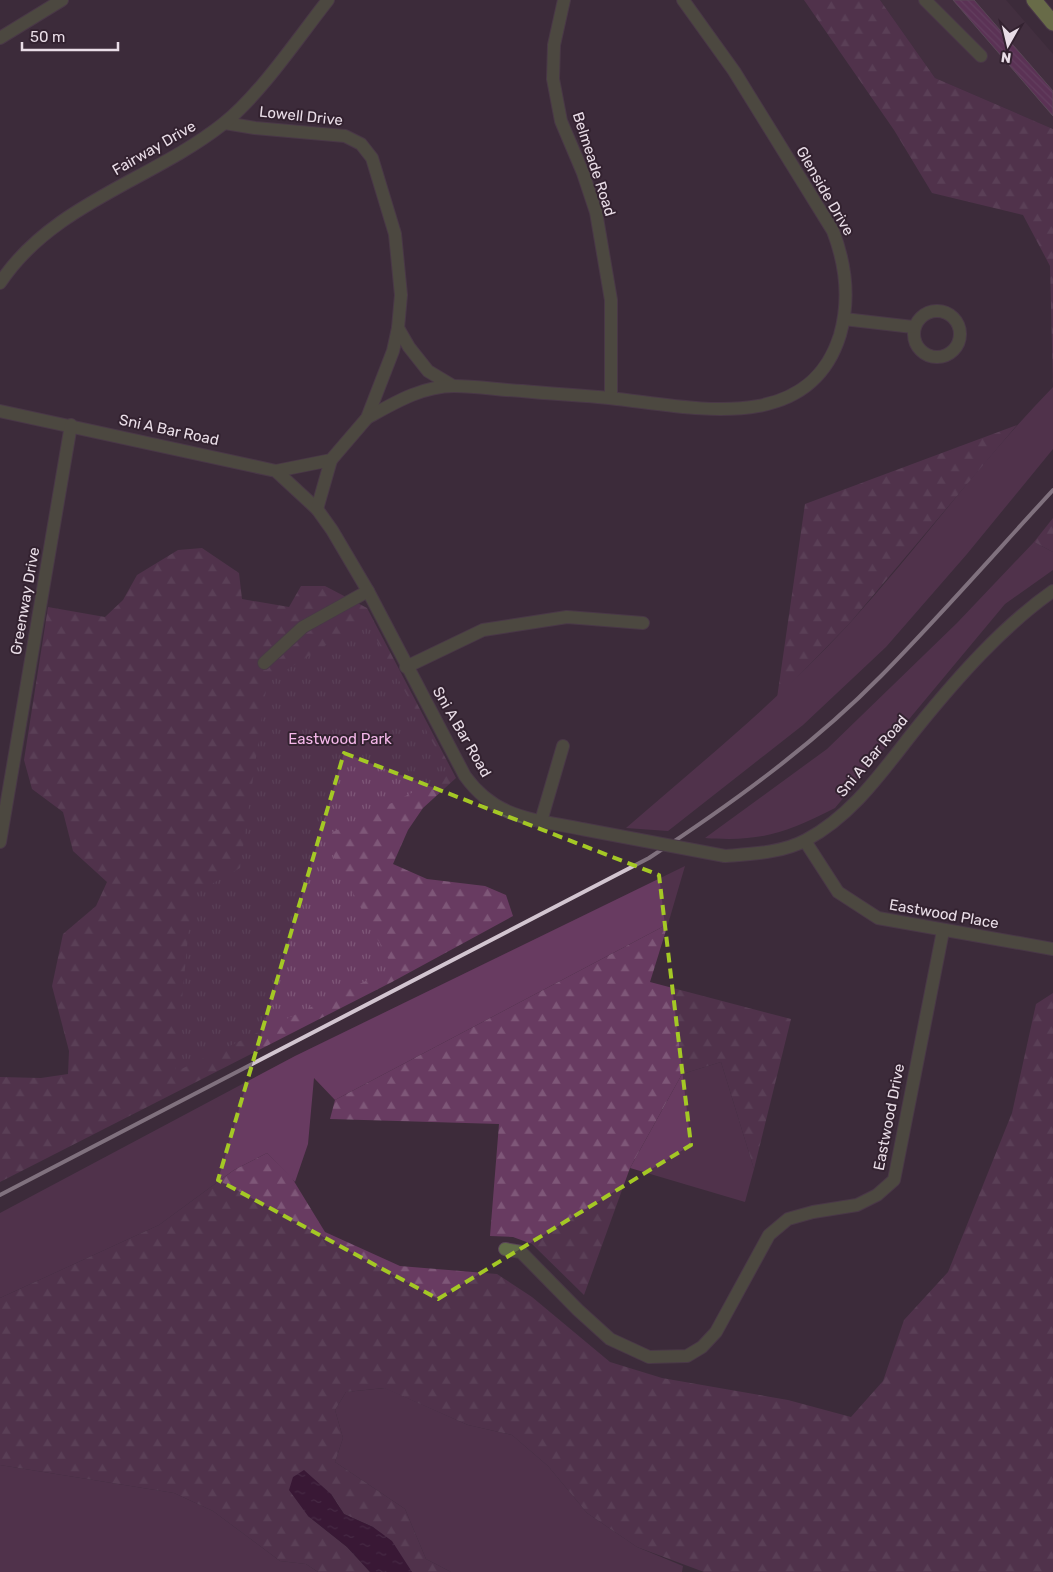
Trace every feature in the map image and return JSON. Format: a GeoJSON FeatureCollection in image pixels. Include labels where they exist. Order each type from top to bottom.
{"type":"FeatureCollection","features":[{"type":"Feature","properties":{"kind":"highway"},"geometry":{"type":"LineString","coordinates":[[1034,0],[1053,23]]}},
{"type":"Feature","properties":{"kind":"street"},"geometry":{"type":"LineString","coordinates":[[0,38],[62,0]]}},
{"type":"Feature","properties":{"kind":"street","name":"Fairway Drive"},"geometry":{"type":"LineString","coordinates":[[0,283],[31,247],[81,207],[182,154],[225,123],[255,92],[328,0]]}},
{"type":"Feature","properties":{"kind":"street","name":"Belmeade Road"},"geometry":{"type":"LineString","coordinates":[[564,0],[554,45],[554,79],[562,121],[596,212],[611,300],[610,398]]}},
{"type":"Feature","properties":{"kind":"street","name":"Glenside Drive"},"geometry":{"type":"LineString","coordinates":[[367,418],[414,393],[453,386],[610,398],[720,411],[754,408],[779,402],[805,386],[824,367],[837,344],[844,319],[846,275],[841,251],[833,232],[734,71],[683,0]]}},
{"type":"Feature","properties":{"kind":"street"},"geometry":{"type":"LineString","coordinates":[[925,0],[981,56]]}},
{"type":"Feature","properties":{"kind":"street","name":"Lowell Drive"},"geometry":{"type":"LineString","coordinates":[[225,123],[255,128],[345,136],[361,144],[372,158],[395,234],[400,295],[398,328],[393,351],[367,418],[331,460],[317,509]]}},
{"type":"Feature","properties":{"kind":"street"},"geometry":{"type":"LineString","coordinates":[[844,319],[913,327]]}},
{"type":"Feature","properties":{"kind":"street","name":"Glenside Drive"},"geometry":{"type":"LineString","coordinates":[[398,328],[409,347],[428,371],[453,386]]}},
{"type":"Feature","properties":{"kind":"street","name":"Sni A Bar Road"},"geometry":{"type":"LineString","coordinates":[[0,412],[71,425],[276,471],[317,509],[332,530],[368,591],[406,667],[465,776],[476,791],[489,803],[505,812],[541,821],[725,856],[764,853],[805,841],[844,815],[878,777],[920,724],[1011,623],[1053,591]]}},
{"type":"Feature","properties":{"kind":"street","name":"Greenway Drive"},"geometry":{"type":"LineString","coordinates":[[0,842],[71,425]]}},
{"type":"Feature","properties":{"kind":"street"},"geometry":{"type":"LineString","coordinates":[[276,471],[331,460]]}},
{"type":"Feature","properties":{"kind":"street"},"geometry":{"type":"LineString","coordinates":[[264,663],[303,627],[368,591]]}},
{"type":"Feature","properties":{"kind":"street"},"geometry":{"type":"LineString","coordinates":[[406,667],[483,630],[567,617],[643,623]]}},
{"type":"Feature","properties":{"kind":"street"},"geometry":{"type":"LineString","coordinates":[[541,821],[564,746]]}},
{"type":"Feature","properties":{"kind":"street","name":"Eastwood Place"},"geometry":{"type":"LineString","coordinates":[[805,841],[838,892],[878,918],[1053,949]]}},
{"type":"Feature","properties":{"kind":"street","name":"Eastwood Drive"},"geometry":{"type":"LineString","coordinates":[[505,1249],[521,1252],[578,1310],[610,1339],[636,1352],[649,1357],[687,1356],[702,1347],[716,1332],[769,1235],[788,1219],[813,1212],[857,1205],[877,1195],[894,1180],[943,931]]}},
{"type":"Feature","properties":{"kind":"highlighted area"},"geometry":{"type":"Polygon","coordinates":[[[344,753],[659,875],[691,1145],[438,1299],[218,1180],[344,753]]]}},
{"type":"Feature","properties":{"kind":"shaded area"},"geometry":{"type":"Polygon","coordinates":[[[880,0],[1006,0],[1053,54],[1053,129],[935,78],[880,0]]]}},
{"type":"Feature","properties":{"kind":"green space"},"geometry":{"type":"Polygon","coordinates":[[[804,0],[880,0],[935,78],[1053,129],[1053,387],[1050,266],[1023,215],[932,193],[894,130],[804,0]]]}},
{"type":"Feature","properties":{"kind":"green space"},"geometry":{"type":"Polygon","coordinates":[[[1053,387],[1053,449],[967,554],[886,647],[803,725],[668,831],[626,828],[740,729],[823,652],[875,595],[1000,445],[1053,387]]]}},
{"type":"Feature","properties":{"kind":"green space"},"geometry":{"type":"Polygon","coordinates":[[[1017,425],[849,624],[777,698],[805,504],[1017,425]]]}},
{"type":"Feature","properties":{"kind":"green space"},"geometry":{"type":"Polygon","coordinates":[[[1053,518],[1053,552],[1034,542],[1053,518]]]}},
{"type":"Feature","properties":{"kind":"green space"},"geometry":{"type":"Polygon","coordinates":[[[1034,542],[1053,552],[1053,570],[1005,604],[835,808],[802,824],[773,834],[742,839],[705,838],[827,749],[957,623],[1034,542]]]}},
{"type":"Feature","properties":{"kind":"green space"},"geometry":{"type":"Polygon","coordinates":[[[202,548],[239,573],[242,599],[289,607],[301,586],[325,586],[367,608],[456,778],[423,808],[408,830],[393,864],[427,879],[485,886],[506,895],[513,916],[392,982],[0,1182],[0,1077],[41,1078],[68,1074],[69,1051],[52,986],[63,934],[96,906],[107,882],[73,851],[63,812],[32,789],[24,760],[48,607],[105,617],[123,600],[137,575],[178,550],[202,548]]]}},
{"type":"Feature","properties":{"kind":"green space","name":"Eastwood Park"},"geometry":{"type":"Polygon","coordinates":[[[366,620],[450,774],[323,837],[393,968],[175,1072],[192,895],[240,868],[267,682],[366,620]]]}},
{"type":"Feature","properties":{"kind":"green space"},"geometry":{"type":"Polygon","coordinates":[[[685,866],[668,924],[335,1100],[314,1078],[308,1144],[295,1182],[267,1153],[234,1170],[159,1225],[0,1298],[0,1213],[295,1056],[685,866]]]}},
{"type":"Feature","properties":{"kind":"green space"},"geometry":{"type":"Polygon","coordinates":[[[668,924],[650,982],[791,1019],[754,1169],[721,1062],[682,1074],[630,1168],[584,1295],[532,1244],[513,1237],[490,1236],[499,1124],[330,1119],[335,1100],[668,924]]]}},
{"type":"Feature","properties":{"kind":"green space"},"geometry":{"type":"Polygon","coordinates":[[[1053,993],[1053,1572],[704,1572],[637,1547],[587,1513],[548,1466],[512,1435],[468,1425],[384,1388],[346,1392],[335,1410],[343,1438],[335,1462],[405,1509],[426,1559],[451,1572],[412,1572],[373,1527],[344,1514],[331,1494],[308,1516],[347,1547],[370,1572],[318,1572],[306,1564],[280,1561],[213,1511],[174,1493],[0,1465],[0,1298],[159,1225],[234,1170],[267,1153],[292,1178],[325,1232],[400,1266],[497,1274],[532,1297],[610,1362],[662,1378],[788,1400],[851,1417],[883,1381],[904,1320],[948,1272],[1012,1113],[1036,1004],[1053,993]]]}},
{"type":"Feature","properties":{"kind":"green space"},"geometry":{"type":"Polygon","coordinates":[[[721,1062],[754,1169],[745,1202],[630,1168],[682,1074],[721,1062]]]}},
{"type":"Feature","properties":{"kind":"green space"},"geometry":{"type":"Polygon","coordinates":[[[385,1388],[468,1425],[512,1435],[548,1466],[587,1513],[637,1547],[683,1566],[682,1572],[451,1572],[426,1559],[405,1509],[335,1462],[343,1438],[335,1410],[346,1392],[385,1388]]]}},
{"type":"Feature","properties":{"kind":"green space"},"geometry":{"type":"Polygon","coordinates":[[[0,1465],[174,1493],[213,1511],[280,1561],[306,1564],[318,1572],[0,1572],[0,1465]]]}},
{"type":"Feature","properties":{"kind":"water"},"geometry":{"type":"Polygon","coordinates":[[[304,1470],[331,1494],[344,1514],[373,1527],[392,1541],[412,1572],[370,1572],[347,1547],[308,1516],[289,1490],[293,1477],[304,1470]]]}},
{"type":"Feature","properties":{"kind":"building"},"geometry":{"type":"Polygon","coordinates":[[[953,0],[974,0],[1053,91],[1053,116],[953,0]]]}},
{"type":"Feature","properties":{"kind":"railway"},"geometry":{"type":"LineString","coordinates":[[0,1195],[649,858],[680,838],[770,773],[855,702],[925,630],[1053,490]]}}]}
